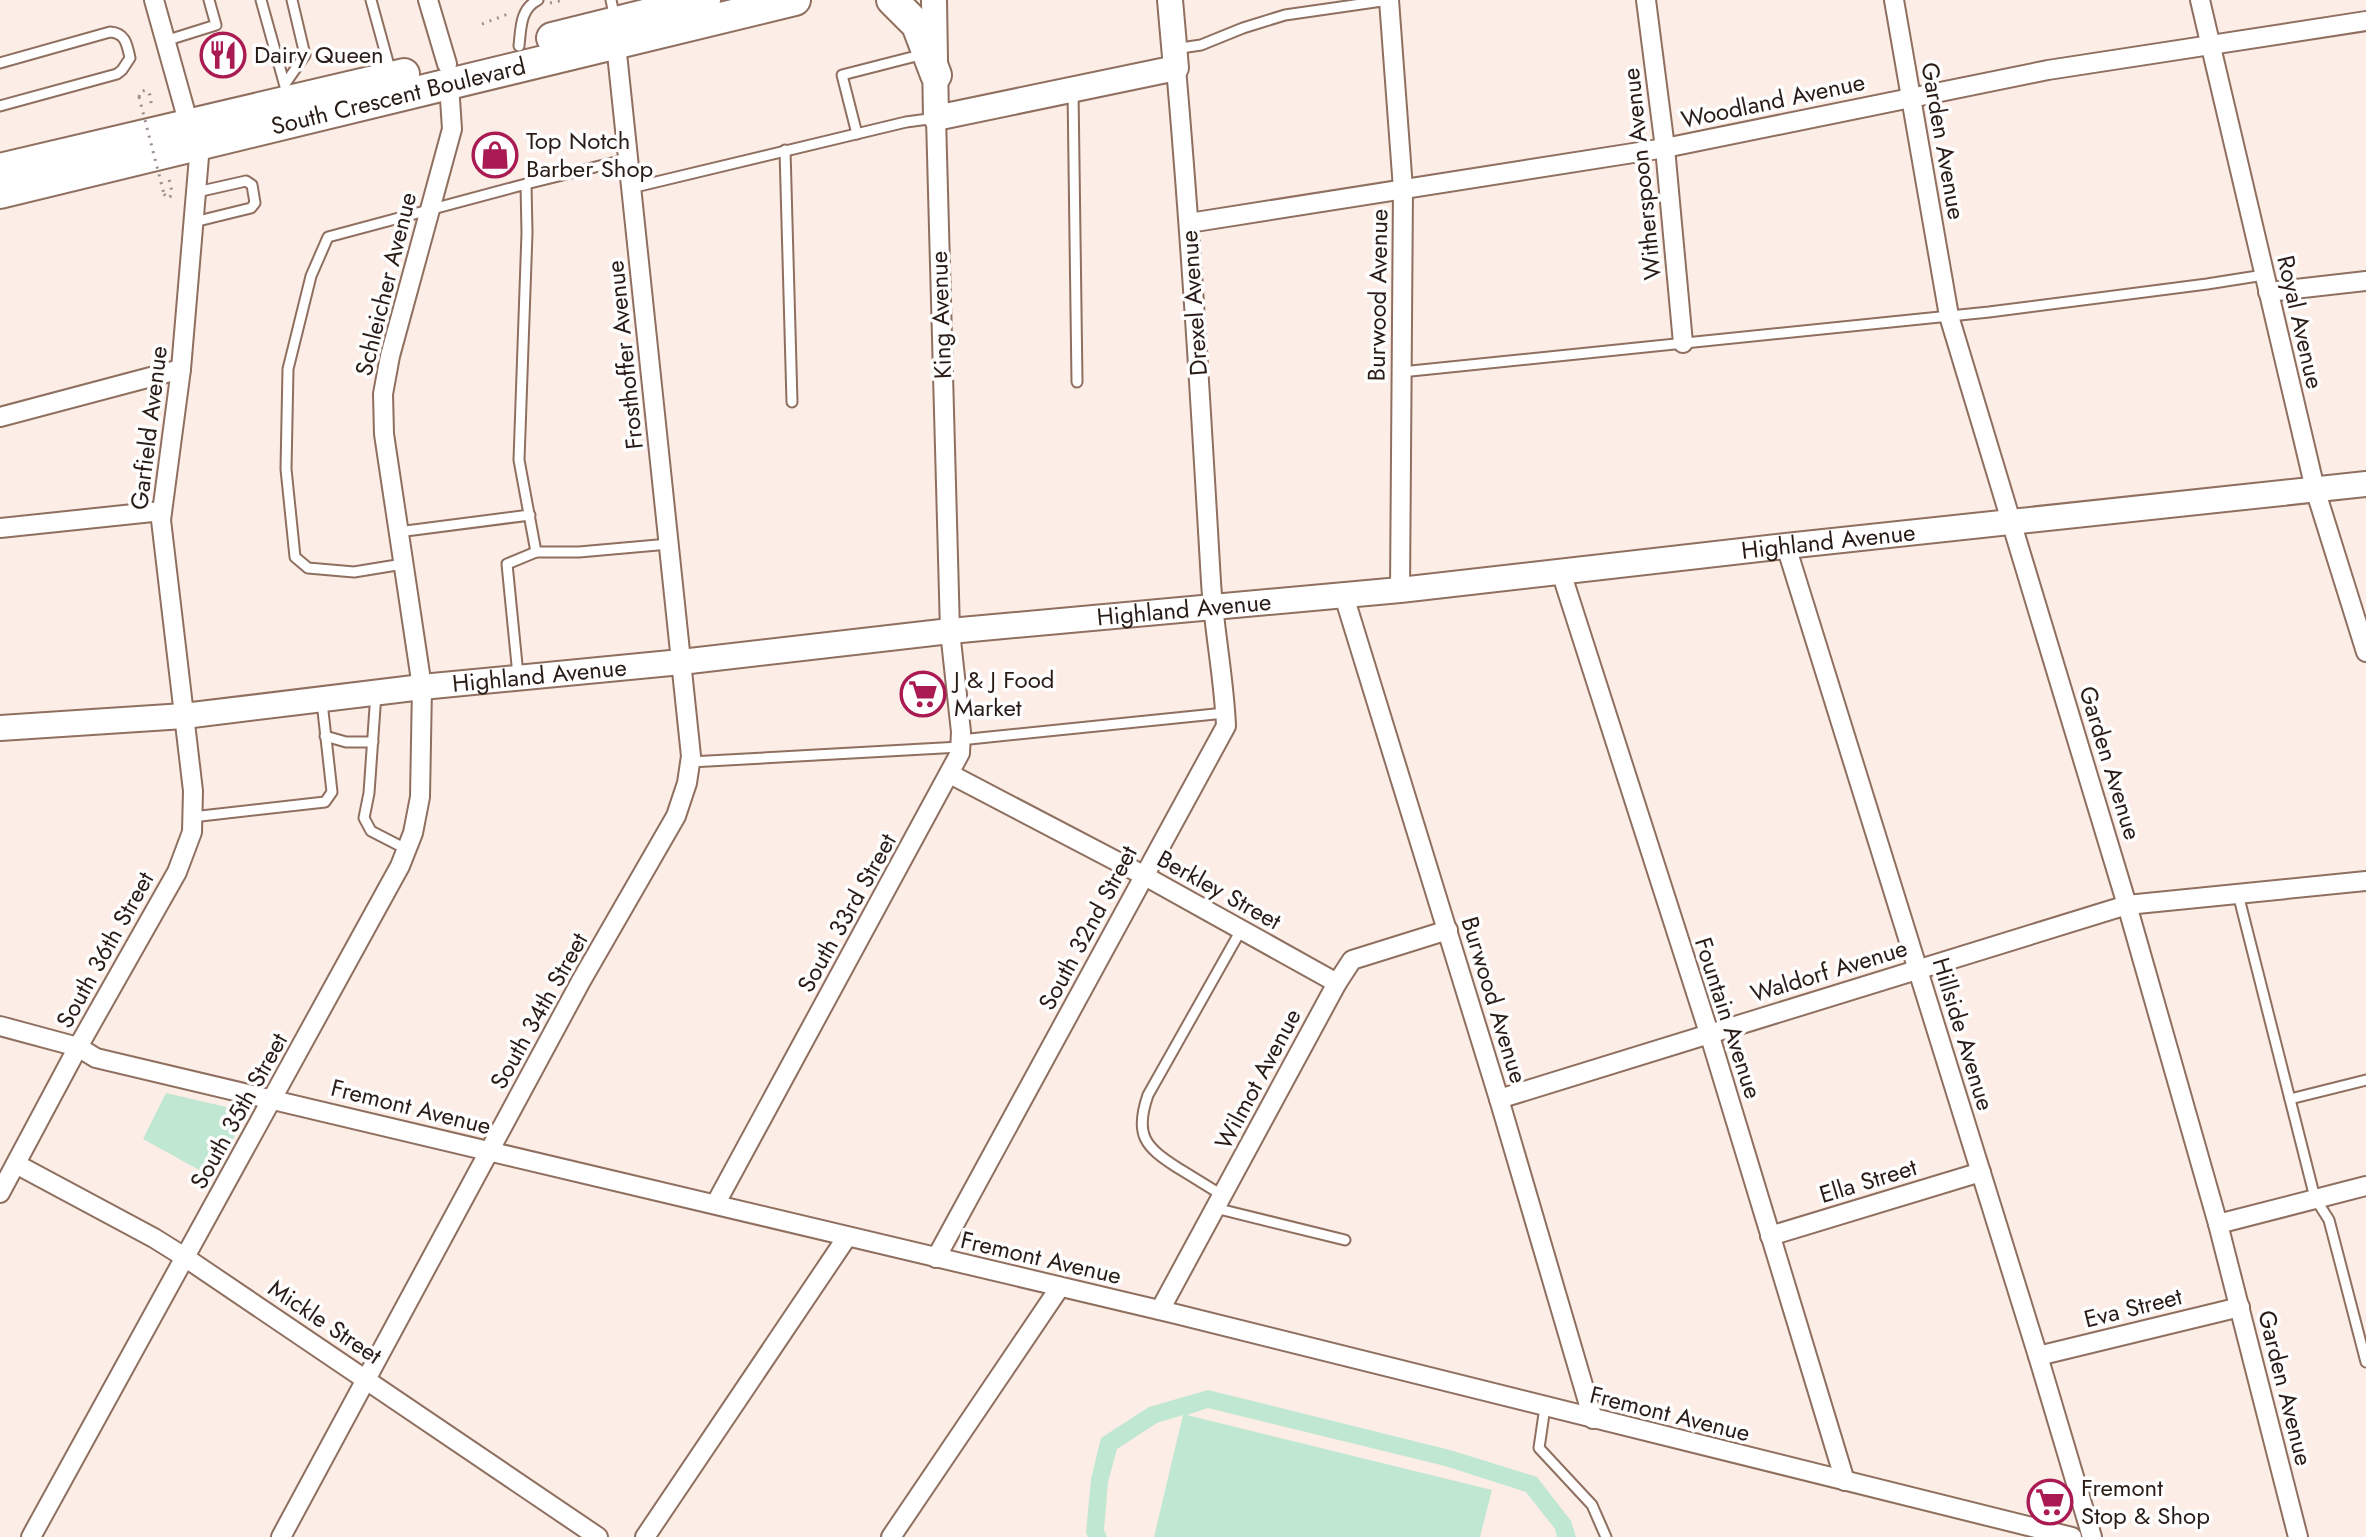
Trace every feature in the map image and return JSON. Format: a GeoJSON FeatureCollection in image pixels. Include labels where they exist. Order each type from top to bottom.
{"type":"FeatureCollection","features":[{"type":"Feature","properties":{"kind":"highway","name":"South Crescent Boulevard"},"geometry":{"type":"LineString","coordinates":[[0,193],[195,135],[448,74],[669,4],[705,0]]}},
{"type":"Feature","properties":{"kind":"highway","name":"South Crescent Boulevard"},"geometry":{"type":"LineString","coordinates":[[0,169],[195,135],[287,92],[392,77],[448,74],[519,46],[614,22],[795,0]]}},
{"type":"Feature","properties":{"kind":"highway"},"geometry":{"type":"LineString","coordinates":[[892,0],[917,25],[932,64]]}},
{"type":"Feature","properties":{"kind":"street","name":"Garfield Avenue"},"geometry":{"type":"LineString","coordinates":[[154,0],[195,135],[197,192],[181,369],[161,520],[184,716]]}},
{"type":"Feature","properties":{"kind":"street","name":"Schleicher Avenue"},"geometry":{"type":"LineString","coordinates":[[422,687],[384,434],[383,394],[390,356],[452,129],[448,74],[428,0]]}},
{"type":"Feature","properties":{"kind":"street","name":"King Avenue"},"geometry":{"type":"LineString","coordinates":[[934,0],[932,64],[950,631]]}},
{"type":"Feature","properties":{"kind":"street","name":"Drexel Avenue"},"geometry":{"type":"LineString","coordinates":[[1170,0],[1189,223],[1213,607]]}},
{"type":"Feature","properties":{"kind":"street","name":"Burwood Avenue"},"geometry":{"type":"LineString","coordinates":[[1389,0],[1403,189],[1400,590]]}},
{"type":"Feature","properties":{"kind":"street","name":"Witherspoon Avenue"},"geometry":{"type":"LineString","coordinates":[[1646,0],[1665,148],[1683,343]]}},
{"type":"Feature","properties":{"kind":"street","name":"Garden Avenue"},"geometry":{"type":"LineString","coordinates":[[1894,0],[1949,316],[2127,905],[2218,1224],[2298,1537]]}},
{"type":"Feature","properties":{"kind":"street","name":"Royal Avenue"},"geometry":{"type":"LineString","coordinates":[[2200,0],[2315,489],[2366,652]]}},
{"type":"Feature","properties":{"kind":"street","name":"Woodland Avenue"},"geometry":{"type":"LineString","coordinates":[[1189,223],[1665,148],[2048,70],[2366,21]]}},
{"type":"Feature","properties":{"kind":"street","name":"Frosthoffer Avenue"},"geometry":{"type":"LineString","coordinates":[[614,22],[681,662]]}},
{"type":"Feature","properties":{"kind":"street"},"geometry":{"type":"LineString","coordinates":[[936,118],[1073,89],[1175,58]]}},
{"type":"Feature","properties":{"kind":"street"},"geometry":{"type":"LineString","coordinates":[[2266,283],[2366,281]]}},
{"type":"Feature","properties":{"kind":"street"},"geometry":{"type":"LineString","coordinates":[[0,417],[181,369]]}},
{"type":"Feature","properties":{"kind":"street","name":"Highland Avenue"},"geometry":{"type":"LineString","coordinates":[[0,728],[184,716],[422,687],[681,662],[950,631],[1344,596],[2366,484]]}},
{"type":"Feature","properties":{"kind":"street"},"geometry":{"type":"LineString","coordinates":[[0,528],[162,511]]}},
{"type":"Feature","properties":{"kind":"street","name":"Hillside Avenue"},"geometry":{"type":"LineString","coordinates":[[1786,546],[2092,1537]]}},
{"type":"Feature","properties":{"kind":"street","name":"Fountain Avenue"},"geometry":{"type":"LineString","coordinates":[[1561,572],[1709,1033],[1845,1481]]}},
{"type":"Feature","properties":{"kind":"street","name":"Burwood Avenue"},"geometry":{"type":"LineString","coordinates":[[1344,596],[1448,930],[1593,1419]]}},
{"type":"Feature","properties":{"kind":"street","name":"South 32nd Street"},"geometry":{"type":"LineString","coordinates":[[936,1258],[1226,726],[1213,607]]}},
{"type":"Feature","properties":{"kind":"street","name":"South 33rd Street"},"geometry":{"type":"LineString","coordinates":[[716,1203],[960,753],[950,631]]}},
{"type":"Feature","properties":{"kind":"street","name":"South 34th Street"},"geometry":{"type":"LineString","coordinates":[[281,1537],[581,981],[676,816],[690,762],[681,662]]}},
{"type":"Feature","properties":{"kind":"street","name":"South 35th Street"},"geometry":{"type":"LineString","coordinates":[[31,1537],[400,866],[413,833],[420,797],[422,687]]}},
{"type":"Feature","properties":{"kind":"street","name":"South 36th Street"},"geometry":{"type":"LineString","coordinates":[[0,1193],[177,872],[192,832],[193,791],[184,716]]}},
{"type":"Feature","properties":{"kind":"street","name":"Berkley Street"},"geometry":{"type":"LineString","coordinates":[[950,774],[1143,875],[1337,983]]}},
{"type":"Feature","properties":{"kind":"street","name":"Waldorf Avenue"},"geometry":{"type":"LineString","coordinates":[[1499,1099],[2127,905],[2366,881]]}},
{"type":"Feature","properties":{"kind":"street","name":"Wilmot Avenue"},"geometry":{"type":"LineString","coordinates":[[1160,1310],[1352,960],[1448,930]]}},
{"type":"Feature","properties":{"kind":"street","name":"Fremont Avenue"},"geometry":{"type":"LineString","coordinates":[[0,1026],[78,1047],[96,1058],[1160,1310],[2072,1537]]}},
{"type":"Feature","properties":{"kind":"street","name":"Mickle Street"},"geometry":{"type":"LineString","coordinates":[[16,1164],[186,1258],[598,1537]]}},
{"type":"Feature","properties":{"kind":"street","name":"Ella Street"},"geometry":{"type":"LineString","coordinates":[[1770,1236],[1981,1172]]}},
{"type":"Feature","properties":{"kind":"street"},"geometry":{"type":"LineString","coordinates":[[2218,1224],[2366,1186]]}},
{"type":"Feature","properties":{"kind":"street"},"geometry":{"type":"LineString","coordinates":[[645,1537],[847,1237]]}},
{"type":"Feature","properties":{"kind":"street"},"geometry":{"type":"LineString","coordinates":[[891,1537],[1060,1287]]}},
{"type":"Feature","properties":{"kind":"street","name":"Eva Street"},"geometry":{"type":"LineString","coordinates":[[2038,1356],[2240,1307]]}},
{"type":"Feature","properties":{"kind":"lane"},"geometry":{"type":"LineString","coordinates":[[165,41],[216,25],[209,0]]}},
{"type":"Feature","properties":{"kind":"lane"},"geometry":{"type":"LineString","coordinates":[[261,0],[287,92]]}},
{"type":"Feature","properties":{"kind":"lane"},"geometry":{"type":"LineString","coordinates":[[287,92],[305,55],[292,0]]}},
{"type":"Feature","properties":{"kind":"lane"},"geometry":{"type":"LineString","coordinates":[[371,0],[392,77]]}},
{"type":"Feature","properties":{"kind":"lane"},"geometry":{"type":"LineString","coordinates":[[519,46],[523,13],[538,0]]}},
{"type":"Feature","properties":{"kind":"lane"},"geometry":{"type":"LineString","coordinates":[[1175,58],[1243,28],[1285,15],[1389,0]]}},
{"type":"Feature","properties":{"kind":"lane"},"geometry":{"type":"LineString","coordinates":[[0,63],[110,32],[124,38],[130,58],[117,74],[0,106]]}},
{"type":"Feature","properties":{"kind":"lane"},"geometry":{"type":"LineString","coordinates":[[857,134],[842,75],[932,64]]}},
{"type":"Feature","properties":{"kind":"lane"},"geometry":{"type":"LineString","coordinates":[[1073,89],[1077,382]]}},
{"type":"Feature","properties":{"kind":"lane"},"geometry":{"type":"LineString","coordinates":[[631,188],[906,122],[936,118]]}},
{"type":"Feature","properties":{"kind":"lane"},"geometry":{"type":"LineString","coordinates":[[785,150],[792,402]]}},
{"type":"Feature","properties":{"kind":"lane"},"geometry":{"type":"LineString","coordinates":[[403,564],[354,572],[308,568],[295,557],[286,469],[288,369],[311,276],[328,237],[628,159]]}},
{"type":"Feature","properties":{"kind":"lane"},"geometry":{"type":"LineString","coordinates":[[194,222],[251,208],[255,203],[252,185],[246,181],[197,192]]}},
{"type":"Feature","properties":{"kind":"lane"},"geometry":{"type":"LineString","coordinates":[[526,184],[519,460],[536,552]]}},
{"type":"Feature","properties":{"kind":"lane"},"geometry":{"type":"LineString","coordinates":[[1401,372],[1949,316],[2207,284],[2266,283]]}},
{"type":"Feature","properties":{"kind":"lane"},"geometry":{"type":"LineString","coordinates":[[398,532],[530,515]]}},
{"type":"Feature","properties":{"kind":"lane"},"geometry":{"type":"LineString","coordinates":[[518,678],[507,564],[536,552],[579,552],[669,544]]}},
{"type":"Feature","properties":{"kind":"lane"},"geometry":{"type":"LineString","coordinates":[[376,693],[369,793],[364,818],[371,831],[406,849]]}},
{"type":"Feature","properties":{"kind":"lane"},"geometry":{"type":"LineString","coordinates":[[192,817],[325,802],[332,792],[321,699]]}},
{"type":"Feature","properties":{"kind":"lane"},"geometry":{"type":"LineString","coordinates":[[690,762],[960,743],[1225,713]]}},
{"type":"Feature","properties":{"kind":"lane"},"geometry":{"type":"LineString","coordinates":[[325,736],[346,742],[373,742]]}},
{"type":"Feature","properties":{"kind":"lane"},"geometry":{"type":"LineString","coordinates":[[2238,894],[2315,1198],[2329,1220],[2366,1362]]}},
{"type":"Feature","properties":{"kind":"lane"},"geometry":{"type":"LineString","coordinates":[[1241,930],[1148,1095],[1141,1116],[1143,1133],[1153,1151],[1219,1201],[1345,1240]]}},
{"type":"Feature","properties":{"kind":"lane"},"geometry":{"type":"LineString","coordinates":[[2290,1099],[2366,1080]]}},
{"type":"Feature","properties":{"kind":"lane"},"geometry":{"type":"LineString","coordinates":[[1545,1407],[1539,1448],[1592,1505],[1606,1537]]}},
{"type":"Feature","properties":{"kind":"path"},"geometry":{"type":"LineString","coordinates":[[152,109],[150,95],[146,90],[140,92],[167,198],[172,192],[169,178]]}},
{"type":"Feature","properties":{"kind":"green space"},"geometry":{"type":"Polygon","coordinates":[[[166,1093],[248,1112],[212,1177],[143,1139],[166,1093]]]}},
{"type":"Feature","properties":{"kind":"green space"},"geometry":{"type":"Polygon","coordinates":[[[1208,1390],[1450,1450],[1537,1477],[1571,1521],[1576,1537],[1557,1537],[1555,1529],[1526,1492],[1445,1466],[1208,1408],[1187,1415],[1492,1490],[1480,1537],[1154,1537],[1183,1415],[1157,1423],[1117,1449],[1108,1482],[1104,1530],[1107,1537],[1088,1537],[1091,1479],[1101,1438],[1149,1407],[1208,1390]]]}},
{"type":"Feature","properties":{"kind":"place","name":"Dairy Queen"},"geometry":{"type":"Point","coordinates":[223,55]}},
{"type":"Feature","properties":{"kind":"place","name":"Top Notch Barber Shop"},"geometry":{"type":"Point","coordinates":[495,155]}},
{"type":"Feature","properties":{"kind":"place","name":"J & J Food Market"},"geometry":{"type":"Point","coordinates":[923,694]}},
{"type":"Feature","properties":{"kind":"place","name":"Fremont Stop & Shop"},"geometry":{"type":"Point","coordinates":[2050,1502]}}]}
